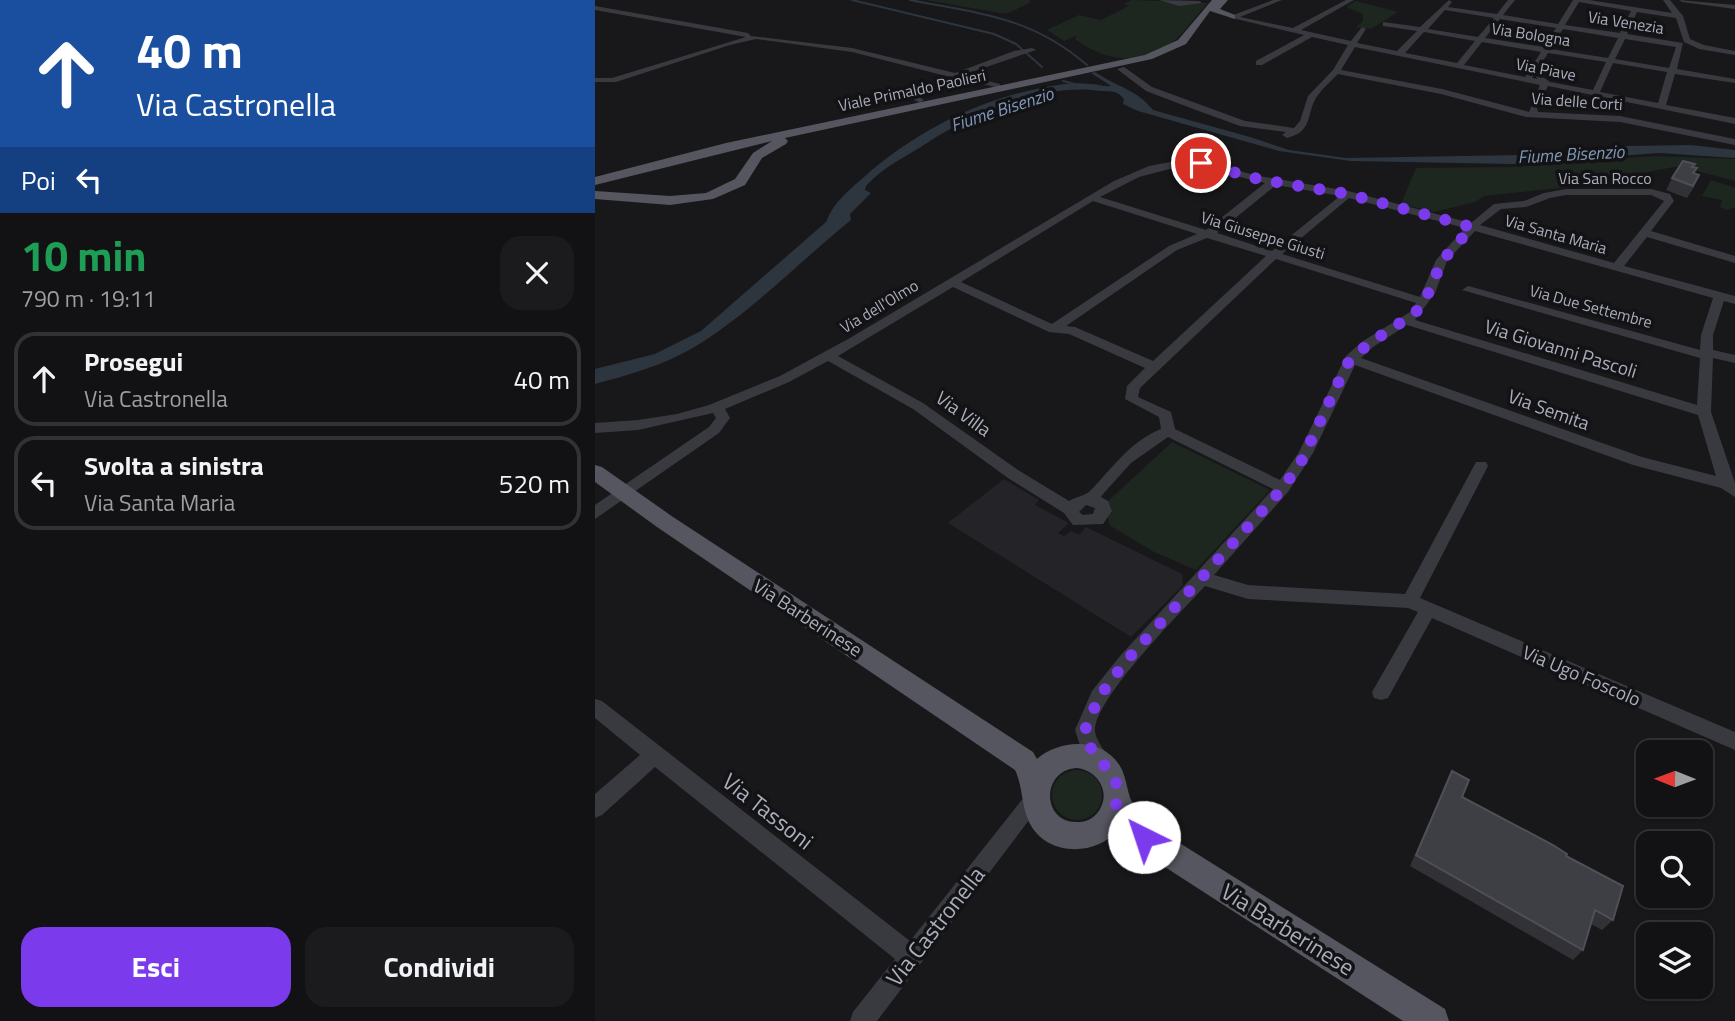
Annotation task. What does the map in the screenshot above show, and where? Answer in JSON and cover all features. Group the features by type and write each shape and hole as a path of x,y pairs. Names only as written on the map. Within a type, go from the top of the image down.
{"main road":[{"path":"1199,3 1210,0"},
{"path":"1221,3 1214,10 1235,15"},
{"name":"Viale Primaldo Paolieri","path":"595,181 716,150 1148,57 1182,42 1206,10 1221,3"},
{"path":"595,195 650,201 693,198 734,186 744,178 758,154 775,144 871,117"},
{"path":"595,168 716,150"},
{"path":"664,162 721,156 738,160 748,170"},
{"name":"Via Barberinese","path":"595,471 624,494 1024,761 1039,803 1054,830 1069,835 1085,834 1108,816 1433,1021"},
{"path":"1039,803 1045,771 1055,763 1076,756 1100,761 1111,771 1117,783 1108,816"},
{"path":"1024,761 1055,763"}],"street":[{"path":"1162,0 1179,4 1199,3"},
{"path":"1235,15 1279,0"},
{"path":"1294,31 1351,0"},
{"path":"1399,54 1450,0"},
{"path":"1459,66 1512,0"},
{"path":"1527,80 1577,0 1679,16"},
{"path":"1666,0 1679,16 1688,41 1735,53"},
{"path":"1682,0 1735,8"},
{"path":"595,8 752,37 852,50 997,86"},
{"name":"Via Venezia","path":"1443,8 1717,50"},
{"path":"1595,93 1635,9"},
{"path":"1235,15 1351,44"},
{"name":"Via Bologna","path":"1386,24 1735,81"},
{"path":"1244,132 1272,137 1297,131 1304,122 1312,96 1336,71 1362,29"},
{"path":"1661,106 1684,30"},
{"path":"1259,63 1310,35"},
{"path":"595,80 613,80 752,37"},
{"name":"Via Piave","path":"1351,44 1735,121"},
{"path":"920,100 906,93 1032,50"},
{"path":"1121,69 1149,89 1199,108 1250,125 1297,131"},
{"name":"Via delle Corti","path":"1336,71 1534,114 1620,119 1735,142"},
{"path":"1532,71 1546,81 1533,108 1534,114"},
{"name":"Via Santa Maria","path":"1163,165 1201,163 1273,181 1348,194 1735,300"},
{"name":"Via dell'Olmo","path":"595,428 652,424 718,409 771,387 829,356 1093,198 1142,172 1163,165"},
{"path":"1053,329 1173,248 1216,230 1273,181"},
{"name":"Via San Rocco","path":"1472,227 1498,206 1526,204 1554,194 1642,192 1665,196 1669,201 1643,232"},
{"path":"1283,488 1174,436 1168,431 1166,415 1130,396 1134,386 1154,367 1274,256 1348,194"},
{"name":"Via Giuseppe Giusti","path":"1093,198 1424,303"},
{"path":"1100,761 1090,747 1085,730 1099,697 1126,661 1283,488 1302,460 1351,359 1368,344 1407,321 1424,303 1440,264 1472,227"},
{"path":"1616,268 1643,232 1735,260"},
{"path":"952,282 1053,329 1071,330 1154,367"},
{"name":"Via Due Settembre","path":"1468,290 1705,354 1735,359"},
{"path":"1720,296 1707,335 1704,412 1730,488"},
{"name":"Via Giovanni Pascoli","path":"1407,321 1704,412"},
{"name":"Via Villa","path":"829,356 918,406 1013,474 1071,510 1079,521 1097,520 1103,515 1103,507 1092,499"},
{"name":"Via Semita","path":"1351,359 1637,461 1730,488"},
{"path":"595,513 719,426 723,418 718,409"},
{"path":"1071,510 1080,501 1092,499 1100,485 1155,437 1168,431"},
{"path":"1410,601 1481,466"},
{"name":"Via Ugo Foscolo","path":"1203,578 1248,592"},
{"name":"Via Ugo Foscolo","path":"1186,596 1248,592 1410,601 1735,741"},
{"path":"1381,692 1428,610"},
{"name":"Via Tassoni","path":"595,707 910,956"},
{"path":"595,808 654,755"},
{"name":"Via Castronella","path":"862,1021 1009,832 1027,824 1039,803"}],"shaded area":[{"path":"926,0 1030,0 1030,3 1006,14"},
{"path":"1132,0 1208,3 1175,40 1163,49 1138,58 1112,57 1099,53 1075,39 1075,36 1064,41 1047,30 1079,15 1101,20 1129,6 1124,4"},
{"path":"1356,1 1398,12 1371,29 1356,27 1363,21 1363,14 1346,7"},
{"path":"1654,156 1735,159 1735,181 1679,166 1570,187 1484,196 1475,202 1434,212 1401,204 1416,168 1512,167"},
{"path":"1711,180 1735,188 1735,207 1728,210 1720,207 1722,200 1702,196"},
{"path":"1172,442 1270,490 1196,570 1154,552 1109,525 1107,502"},
{"path":"1004,479 1039,500 1035,505 1069,523 1058,533 1064,536 1071,531 1079,535 1086,527 1182,574 1183,585 1131,637 948,523"},
{"path":"1077,770 1095,777 1102,795 1095,813 1077,820 1059,813 1052,795 1059,777"}],"water":[{"name":"Fiume Bisenzio","path":"1095,72 1134,93 1153,110 1289,150 1346,158 1522,155 1627,146 1691,145 1735,150 1735,158 1659,153 1512,164 1351,161 1279,151 1138,111 1123,104 1124,99 1114,92 1080,89 1034,95 988,111 945,131 880,173 866,186 865,190 871,193 850,214 851,220 754,304 713,335 668,360 595,384 595,369 655,354 701,331 826,222 837,203 853,187 903,146 969,110 1016,94 1071,84 1111,86 1091,73"}],"building":[{"path":"1683,161 1695,164 1692,167 1697,168 1693,173 1699,175 1693,186 1672,178"},
{"path":"1452,771 1469,780 1462,797 1623,886 1613,920 1595,910 1583,950 1416,855"}],"waterway":[{"path":"852,0 994,34 1016,44 1042,67"},
{"path":"910,0 1003,19 1045,36 1087,65"},
{"path":"1063,81 1078,85"}],"route":[{"path":"1144,837 1116,805 1118,792 1113,774 1090,747 1085,730 1099,697 1126,661 1283,488 1302,460 1347,364 1368,344 1399,327 1414,314 1424,303 1440,264 1472,227 1348,194 1258,179 1201,163"}]}
